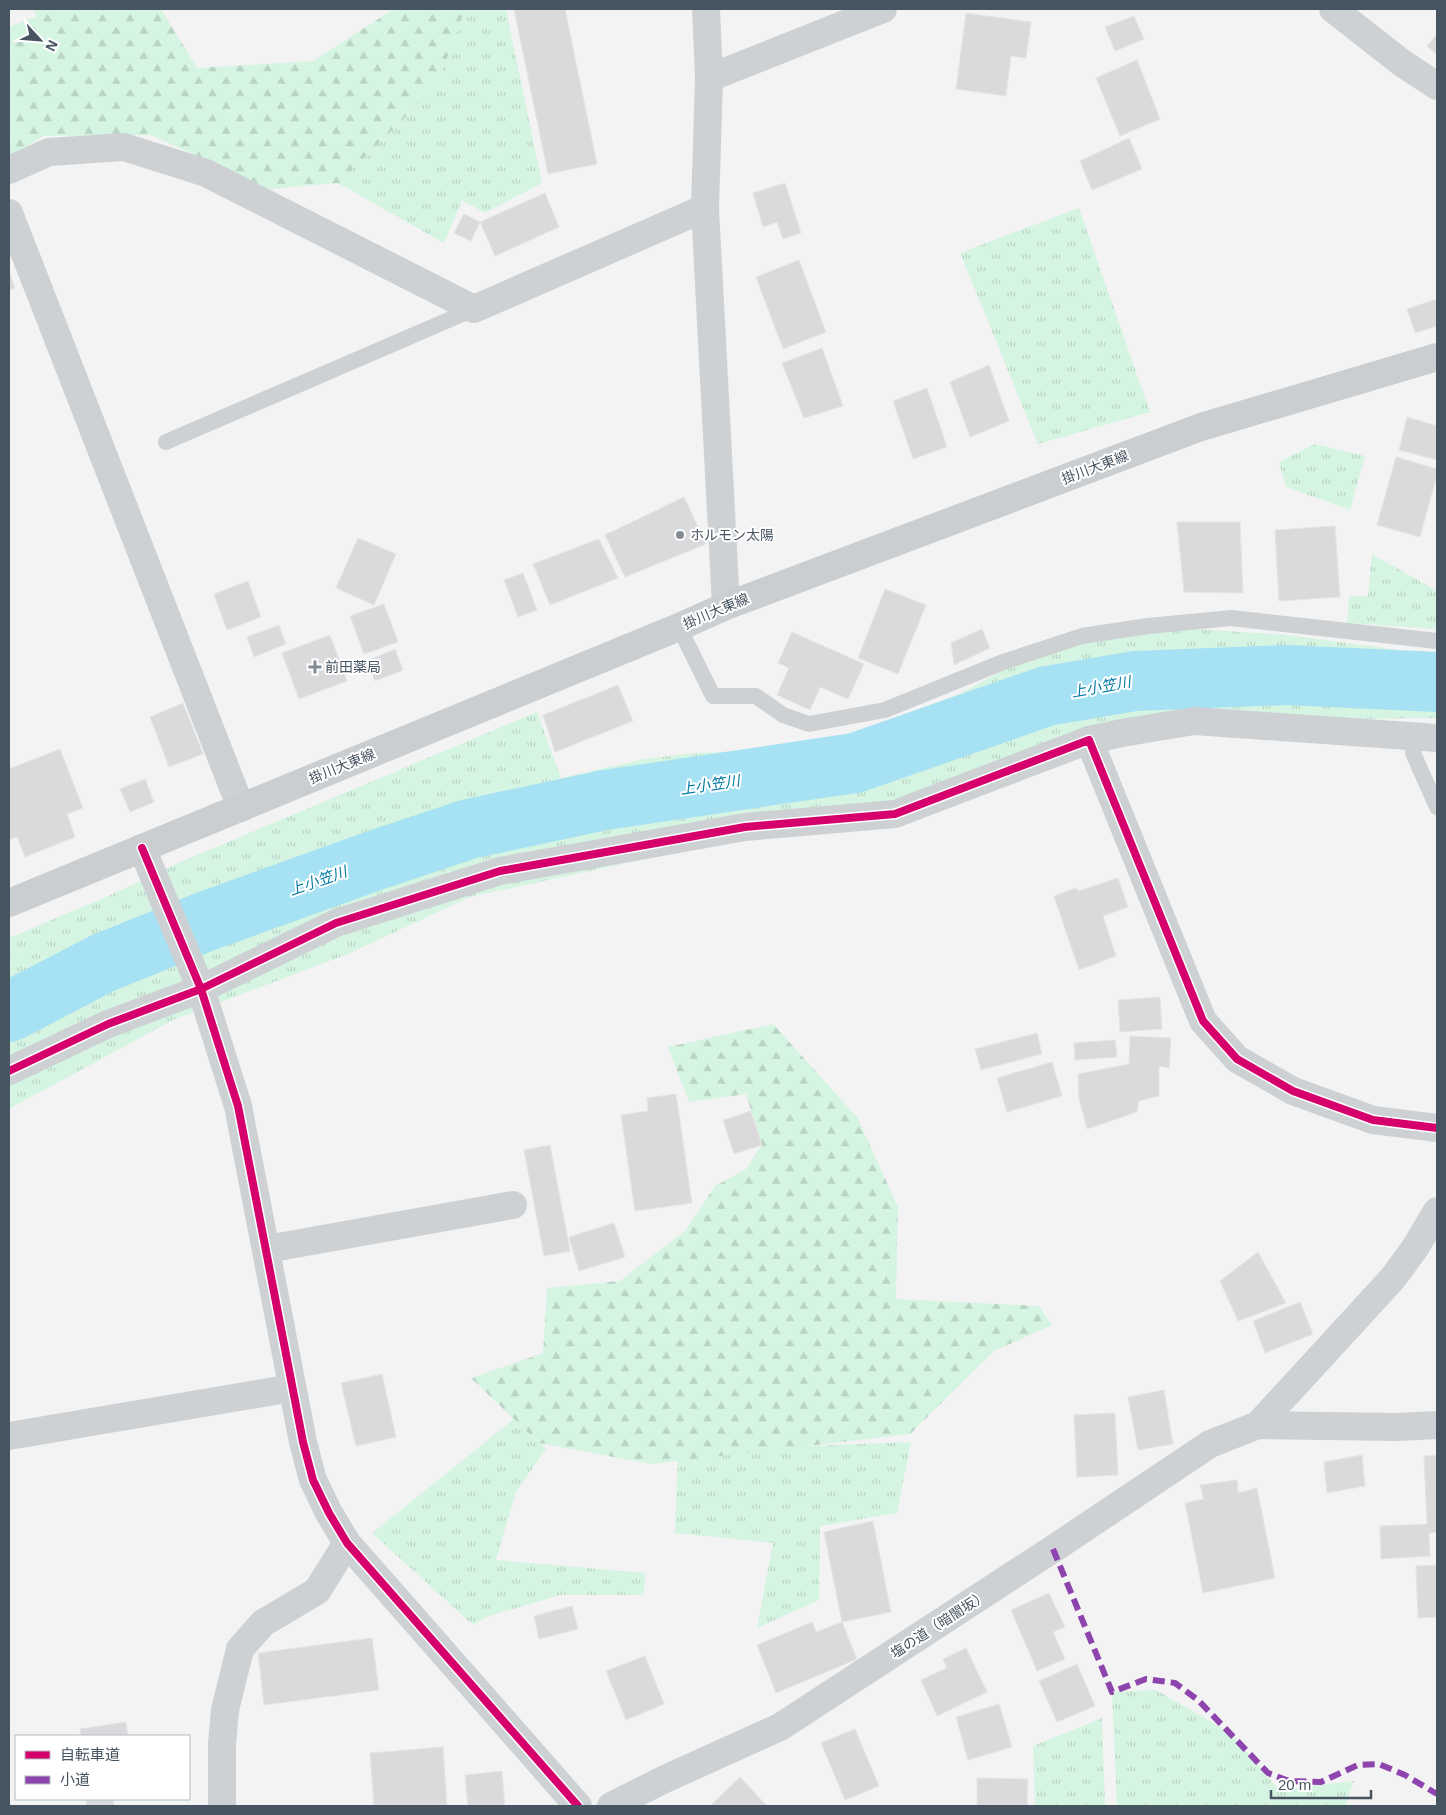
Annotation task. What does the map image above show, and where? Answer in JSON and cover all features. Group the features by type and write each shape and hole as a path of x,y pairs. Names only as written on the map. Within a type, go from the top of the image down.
{"main road":[{"name":"掛川大東線","path":"9,903 726,606 1201,427 1437,357"}],"street":[{"path":"706,9 709,78 704,208 726,606"},
{"path":"709,78 883,9"},
{"path":"1332,9 1402,63 1437,86"},
{"path":"9,170 49,152 124,147 206,173 474,309 704,208"},
{"path":"9,213 240,808"},
{"path":"9,1071 108,1024 336,923 500,871 745,827 895,814 1089,740 1122,732 1194,721 1426,738"},
{"path":"1089,740 1203,1021 1237,1059 1293,1091 1373,1120 1437,1128"},
{"path":"142,848 199,984 238,1106 267,1249 292,1388 313,1480 329,1513 347,1543 578,1806"},
{"path":"267,1249 513,1205"},
{"path":"1258,1425 1392,1278 1415,1248 1437,1211"},
{"path":"9,1436 292,1388"},
{"path":"1258,1425 1437,1426"},
{"name":"塩の道（暗闇坂）","path":"611,1806 665,1779 780,1727 1054,1549 1210,1444 1258,1425"},
{"path":"222,1806 222,1744 225,1710 240,1649 263,1623 317,1591 347,1543"}],"lane":[{"path":"166,442 474,309"},
{"path":"679,627 714,696 756,696 783,715 809,724 885,710 1003,662 1082,636 1148,626 1231,618 1437,641"},
{"path":"1426,738 1413,753 1437,807"}],"green space":[{"path":"33,9 161,9 197,68 313,61 394,9 465,9 443,69 413,110 338,183 269,189 151,135 43,136 9,158 9,27 37,16"},
{"path":"465,9 506,9 542,183 485,213 462,200 444,243 338,183 413,110"},
{"path":"1079,208 1150,412 1038,444 960,253"},
{"path":"1315,444 1365,456 1350,510 1286,487 1279,462"},
{"path":"1372,554 1437,591 1437,629 1347,623 1349,596 1368,596"},
{"path":"1148,626 1288,635 1437,655 1437,718 1194,721 909,795 826,820 470,897 348,954 173,1020 9,1109 9,938 115,893 185,860 537,712 561,778 644,759 696,753 744,751 833,741 959,694 1047,647"},
{"path":"773,1024 857,1117 898,1207 896,1299 1039,1306 1052,1325 994,1351 910,1434 651,1464 539,1443 471,1378 543,1353 547,1288 620,1281 685,1231 715,1186 745,1170 762,1145 746,1094 689,1102 668,1047"},
{"path":"514,1419 546,1449 516,1492 496,1560 645,1573 644,1595 560,1595 489,1616 473,1625 372,1533"},
{"path":"911,1442 897,1513 820,1526 819,1600 757,1628 773,1543 675,1533 678,1451"},
{"path":"1156,1690 1232,1734 1279,1790 1354,1781 1345,1806 1117,1806 1112,1692"},
{"path":"1102,1718 1105,1806 1035,1806 1033,1746"}],"building":[{"path":"514,9 565,9 597,164 548,174"},
{"path":"966,13 1031,22 1026,58 1011,56 1006,96 956,89"},
{"path":"1134,16 1144,39 1115,51 1105,27"},
{"path":"1437,34 1437,55 1427,46"},
{"path":"1137,60 1160,119 1120,136 1096,78"},
{"path":"1129,138 1142,169 1092,190 1080,161"},
{"path":"785,183 801,233 783,239 777,222 763,227 753,193"},
{"path":"545,193 559,227 495,256 480,222"},
{"path":"464,214 480,222 471,241 454,233"},
{"path":"799,260 826,332 783,349 756,277"},
{"path":"9,271 15,288 9,290"},
{"path":"1437,299 1437,326 1415,333 1407,309"},
{"path":"822,348 843,406 804,418 782,363"},
{"path":"989,365 1009,421 970,437 950,382"},
{"path":"927,388 947,447 913,459 893,401"},
{"path":"1407,417 1437,426 1437,460 1399,450"},
{"path":"1396,457 1437,469 1420,537 1377,525"},
{"path":"684,497 706,544 625,577 605,535"},
{"path":"1177,522 1240,522 1243,593 1184,592"},
{"path":"1335,526 1340,597 1279,601 1275,530"},
{"path":"358,538 396,554 374,605 336,588"},
{"path":"599,539 618,578 550,605 533,564"},
{"path":"523,573 537,610 518,617 504,580"},
{"path":"248,581 261,617 227,630 214,594"},
{"path":"885,589 926,605 898,674 858,658"},
{"path":"384,604 398,642 364,654 350,616"},
{"path":"279,625 286,644 254,657 247,637"},
{"path":"982,629 990,648 954,665 951,643"},
{"path":"792,632 864,664 848,699 820,687 810,710 777,695 789,668 778,663"},
{"name":"前田薬局","path":"330,635 347,681 299,699 282,653"},
{"path":"395,649 403,670 375,681 367,661"},
{"path":"618,685 633,721 555,752 543,715"},
{"path":"183,703 203,754 169,767 150,717"},
{"path":"60,749 83,808 67,814 75,837 25,857 17,837 9,840 9,769"},
{"path":"145,779 154,802 130,812 120,789"},
{"path":"1118,878 1128,907 1103,916 1116,956 1079,970 1054,896 1076,888 1078,891"},
{"path":"1160,997 1162,1029 1120,1032 1118,1000"},
{"path":"1037,1033 1042,1054 981,1070 975,1049"},
{"path":"1130,1036 1171,1038 1169,1068 1159,1066 1159,1096 1139,1101 1137,1112 1087,1129 1079,1098 1078,1074 1129,1064"},
{"path":"1115,1040 1117,1057 1075,1060 1074,1043"},
{"path":"1052,1062 1062,1096 1007,1112 997,1078"},
{"path":"676,1094 692,1203 635,1211 621,1115 648,1111 647,1098"},
{"path":"751,1111 762,1145 734,1154 723,1120"},
{"path":"550,1145 570,1251 544,1256 524,1150"},
{"path":"614,1223 625,1257 579,1271 569,1237"},
{"path":"1258,1252 1286,1303 1238,1321 1220,1281"},
{"path":"1300,1302 1313,1334 1265,1353 1253,1321"},
{"path":"382,1374 396,1437 356,1446 341,1383"},
{"path":"1164,1390 1173,1444 1138,1450 1128,1397"},
{"path":"1115,1413 1118,1475 1077,1477 1074,1415"},
{"path":"1362,1455 1365,1486 1327,1493 1324,1462"},
{"path":"1437,1455 1437,1532 1429,1533 1430,1556 1381,1559 1380,1526 1427,1524 1424,1456"},
{"path":"1237,1480 1238,1493 1257,1488 1275,1578 1203,1593 1185,1503 1204,1499 1200,1485"},
{"path":"873,1521 891,1612 842,1622 824,1532"},
{"path":"1437,1565 1437,1617 1418,1618 1416,1566"},
{"path":"1049,1593 1065,1627 1053,1632 1065,1659 1037,1671 1011,1610"},
{"path":"572,1606 578,1629 539,1639 534,1616"},
{"path":"812,1622 816,1632 842,1622 857,1659 776,1693 757,1645"},
{"path":"372,1638 379,1690 264,1705 258,1653"},
{"path":"966,1648 987,1692 937,1716 921,1680 947,1668 943,1659"},
{"path":"645,1656 664,1704 626,1720 606,1671"},
{"path":"1077,1664 1095,1706 1057,1722 1039,1681"},
{"path":"999,1704 1012,1747 968,1760 956,1717"},
{"path":"126,1722 128,1735 81,1735 80,1729"},
{"path":"855,1729 879,1786 845,1800 821,1743"},
{"path":"443,1747 447,1806 374,1806 370,1753"},
{"path":"502,1771 505,1806 468,1806 465,1775"},
{"path":"740,1777 767,1806 710,1806"},
{"path":"977,1778 1028,1779 1027,1806 977,1806"},
{"path":"86,1800 113,1800 114,1806 87,1806"}],"waterway":[{"name":"上小笠川","path":"9,1012 103,963 204,922 376,860 469,829 605,800 855,763 1047,696 1135,681 1287,675 1437,682"}],"marked path":[{"path":"1053,1549 1112,1692 1146,1679 1175,1683 1198,1700 1268,1773 1289,1781 1321,1782 1358,1765 1379,1764 1405,1775 1437,1794"}],"cycle path":[{"path":"9,1071 108,1024 201,989 336,923 500,871 745,827 895,814 1089,740 1203,1021 1237,1059 1293,1091 1373,1120 1437,1128"},
{"path":"142,848 201,989 238,1106 303,1442 313,1480 329,1513 347,1543 578,1806"}],"place":[{"name":"ホルモン太陽","path":"680,535"},
{"name":"前田薬局","path":"315,667"}]}
